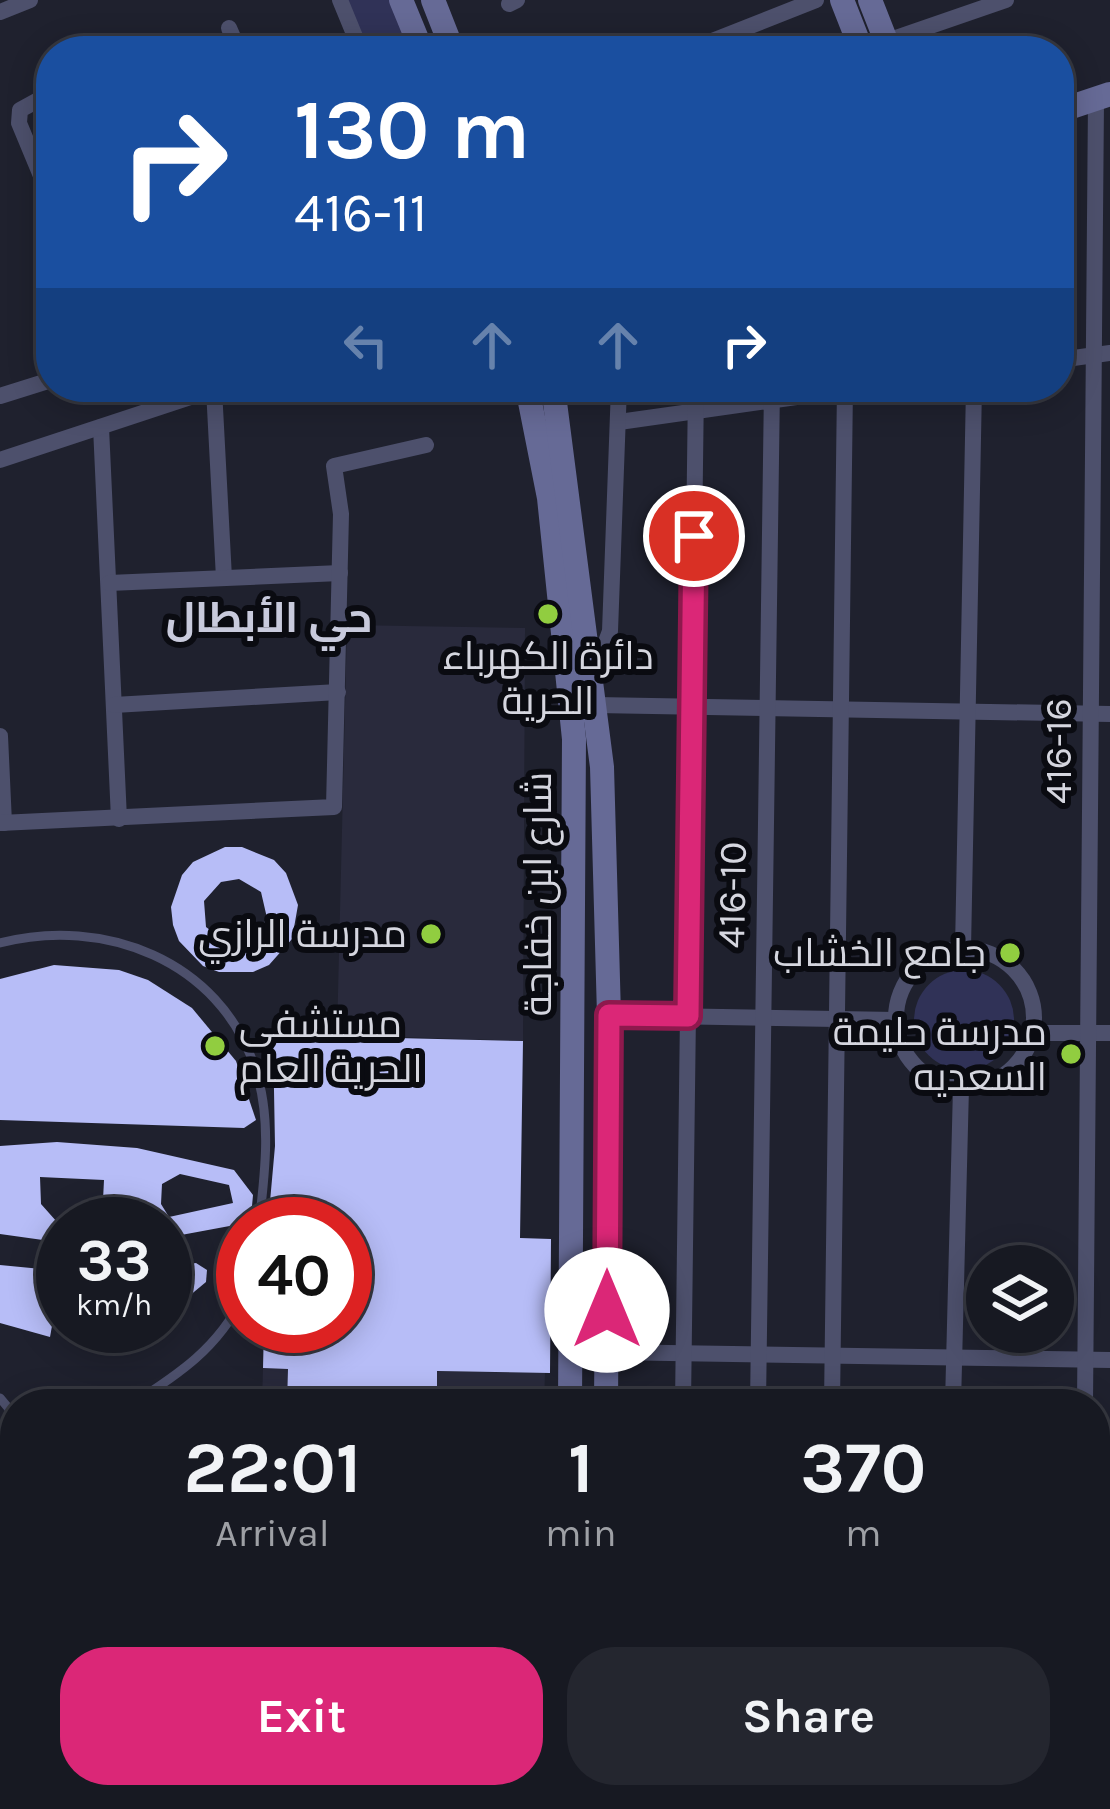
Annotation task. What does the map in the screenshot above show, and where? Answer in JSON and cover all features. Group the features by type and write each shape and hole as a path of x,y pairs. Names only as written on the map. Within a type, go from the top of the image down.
{"street":[{"path":"0,12 30,0"},
{"path":"340,0 355,36"},
{"path":"400,0 416,36"},
{"path":"434,0 447,36"},
{"path":"725,36 816,0"},
{"path":"842,0 856,36"},
{"path":"870,0 884,36"},
{"path":"914,36 1006,0"},
{"path":"229,28 232,36"},
{"path":"1074,106 1103,96"},
{"name":"416-16","path":"1085,1389 1088,1033 1100,714 1103,96"},
{"path":"36,102 20,110 19,124 36,164"},
{"path":"1,393 36,384"},
{"path":"0,460 176,402"},
{"path":"218,402 224,578"},
{"name":"شارع ابن خفاجة","path":"530,402 581,679 596,705 609,1015 606,1389"},
{"name":"شارع ابن خفاجة","path":"554,402 581,679 570,1389"},
{"path":"581,679 610,631 619,402"},
{"path":"683,1389 695,402"},
{"path":"619,422 736,402"},
{"name":"416-10","path":"758,1389 772,402"},
{"path":"832,1389 845,402"},
{"path":"963,949 974,402"},
{"path":"100,427 119,819"},
{"path":"0,736 2,823 334,807 340,573 334,466 426,445"},
{"path":"109,583 340,573"},
{"path":"114,705 338,692"},
{"path":"596,705 692,703 1100,714"},
{"path":"963,949 1002,960 1018,974 1028,992 1032,1033 1025,1051 999,1079 961,1088 941,1083 909,1059 896,1020 908,979 942,952 963,949"},
{"path":"609,1015 896,1020"},
{"path":"1032,1033 1110,1034"},
{"path":"953,1389 961,1088"},
{"path":"606,1352 1110,1360"}],"lane":[{"path":"0,944 52,934 129,942 201,986 223,1008 256,1068 264,1107 260,1197"},
{"path":"154,1389 216,1341"}],"shaded area":[{"path":"343,0 390,0 407,36 358,36"},
{"path":"347,625 525,628 523,1041 337,1035"},
{"path":"964,970 983,974 999,985 1010,1001 1014,1020 1010,1039 999,1055 983,1066 964,1070 945,1066 929,1055 918,1039 914,1020 918,1001 929,985 945,974"},
{"path":"263,1368 545,1373 544,1389 262,1389"}],"building":[{"path":"225,847 242,847 274,860 286,873 298,905 292,939 269,965 253,972 219,972 203,966 179,941 171,907 182,875 193,862","holes":["239,879 261,892 267,918 252,939 227,943 206,927 204,901 221,882"]},
{"name":"مستشفى الحرية العام","path":"54,965 119,970 148,980 192,1008 236,1061 256,1120 244,1128 0,1120 0,979"},
{"path":"273,1035 523,1041 520,1238 551,1239 550,1373 437,1371 437,1389 287,1389 288,1369 263,1368 263,1353 372,1353 372,1197 270,1197 275,1146"},
{"name":"مستشفى الحرية العام","path":"57,1142 137,1148 234,1170 253,1195 232,1197 229,1185 180,1174 162,1184 161,1197 103,1197 104,1180 40,1177 36,1239 0,1234 0,1146"},
{"name":"مستشفى الحرية العام","path":"216,1207 216,1229 192,1233 192,1212"},
{"path":"192,1264 207,1270 206,1282 192,1294"},
{"path":"0,1265 36,1268 36,1333 0,1323"}],"place":[{"name":"دائرة الكهرباء الحرية","path":"548,614"},
{"name":"مدرسة الرازي","path":"431,934"},
{"name":"جامع الخشاب","path":"1010,953"},
{"name":"مستشفى الحرية العام","path":"215,1046"},
{"name":"مدرسة حليمة السعديه","path":"1071,1054"}],"district":[{"name":"حي الأبطال","path":"269,618"}],"route":[{"path":"607,1310 609,1015 688,1016 694,536"}]}
